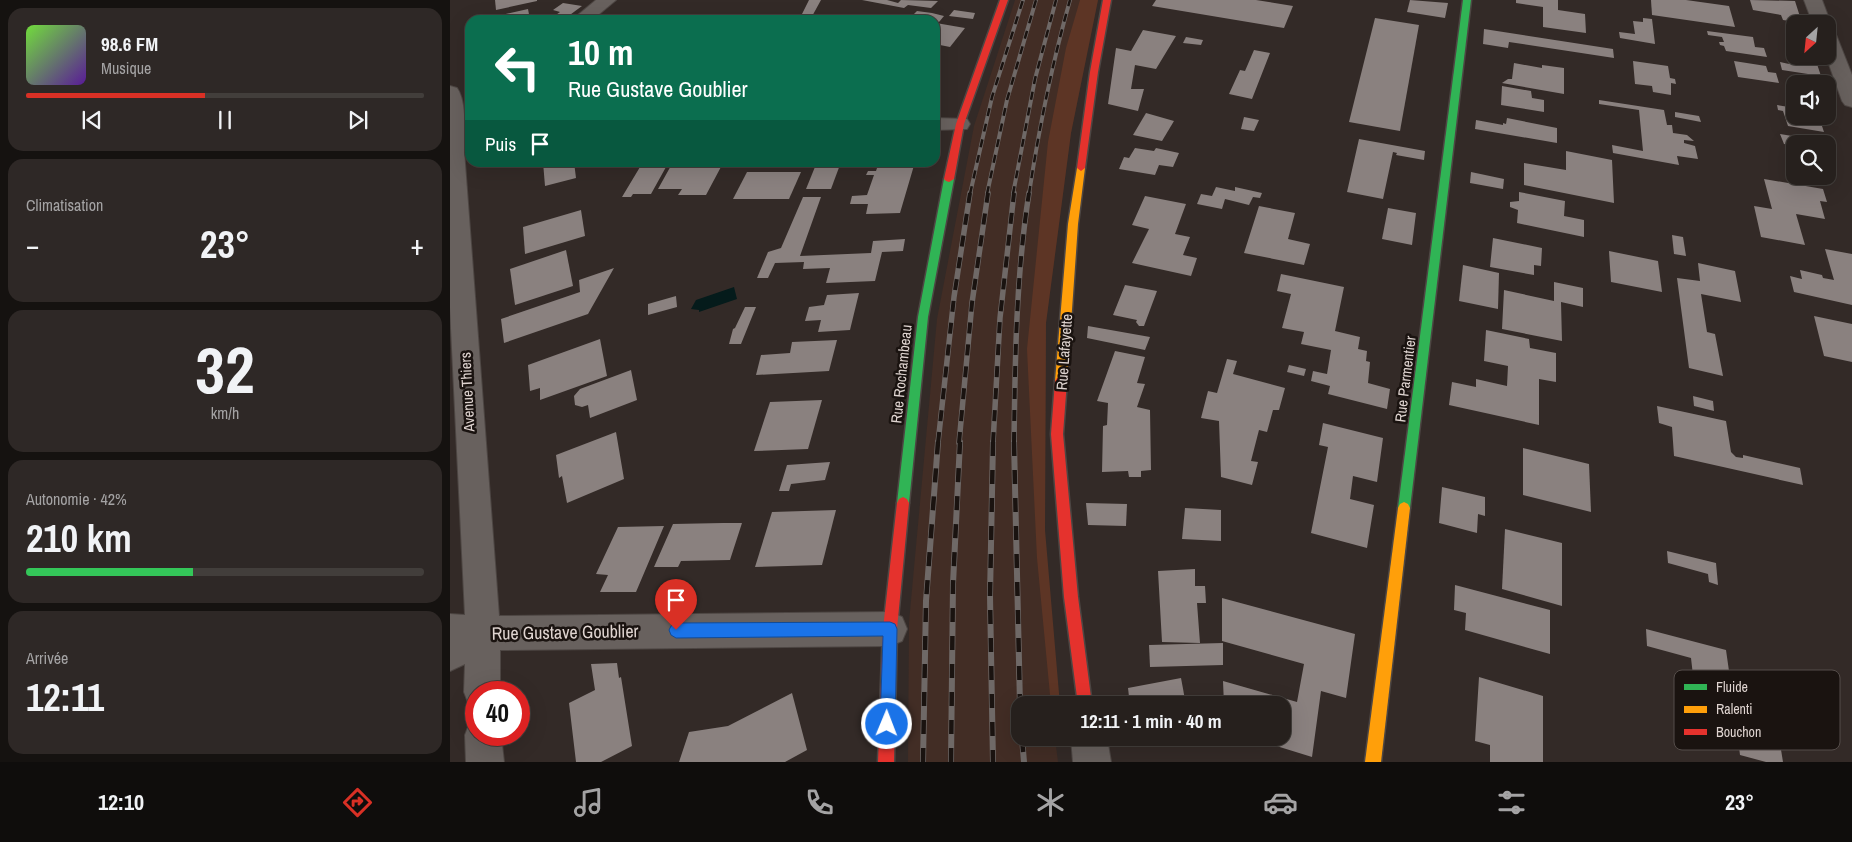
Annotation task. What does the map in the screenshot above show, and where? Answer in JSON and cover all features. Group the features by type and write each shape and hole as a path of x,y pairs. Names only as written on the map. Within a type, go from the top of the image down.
{"street":[{"path":"588,15 607,0"},
{"name":"Rue Rochambeau","path":"886,762 890,629 922,317 960,124 1004,0"},
{"name":"Rue Lafayette","path":"1083,696 1071,597 1057,434 1073,224 1094,72 1107,0"},
{"name":"Rue Parmentier","path":"1373,762 1467,0"},
{"path":"1813,0 1819,15"},
{"path":"1836,58 1852,101"},
{"name":"Avenue Thiers","path":"450,92 461,116 453,150 466,632 479,681"},
{"path":"940,124 960,124"},
{"name":"Rue Gustave Goublier","path":"466,632 890,629"},
{"path":"450,654 466,632"},
{"path":"484,746 485,762"},
{"path":"1090,746 1092,762"}],"shaded area":[{"path":"1015,0 1098,0 1071,133 1046,323 1044,610 1052,696 1011,696 1011,746 1056,746 1058,762 908,762 909,622 937,319 974,126"},
{"path":"1080,0 1098,0 1071,133 1046,323 1045,530 1059,696 1050,696 1037,558 1027,349 1048,142 1066,48"}],"water":[{"path":"734,287 737,299 699,312 699,310 691,309 696,300"}],"building":[{"path":"495,0 537,0 537,1 496,10"},
{"path":"809,0 821,0 813,15 792,15 802,14"},
{"path":"862,0 887,0 898,3 901,0 938,1 931,8 908,5 904,8"},
{"path":"1156,0 1256,0 1293,6 1284,28 1152,6"},
{"path":"1410,0 1448,3 1445,18 1407,12"},
{"path":"1516,0 1558,0 1558,10 1585,14 1586,33 1543,27 1543,7 1516,3"},
{"path":"1651,0 1686,0 1729,6 1735,27 1652,15"},
{"path":"1750,0 1795,1 1799,15 1786,15 1786,20 1783,20 1781,15 1753,10"},
{"path":"563,3 582,6 570,15 556,15 560,12 553,10"},
{"path":"528,9 529,15 501,15"},
{"path":"954,10 975,13 973,19 949,16"},
{"path":"917,11 940,15 913,15"},
{"path":"1375,18 1419,25 1400,131 1349,122"},
{"path":"1643,18 1652,19 1655,44 1620,38 1619,32 1635,34 1633,21 1643,22"},
{"path":"940,24 965,28 950,47 940,45"},
{"path":"1484,29 1613,49 1614,58 1509,42 1508,48 1483,44"},
{"path":"1143,30 1176,36 1156,69 1135,65 1131,89 1144,89 1138,111 1108,104 1116,48 1131,51"},
{"path":"1707,31 1753,37 1755,47 1764,48 1767,57 1726,51 1719,42 1724,42 1722,37 1708,35"},
{"path":"1186,37 1203,40 1201,45 1183,43"},
{"path":"1254,50 1270,53 1252,99 1229,94 1240,70 1245,71"},
{"path":"1633,61 1668,66 1670,78 1675,79 1676,84 1671,83 1671,95 1653,92 1652,86 1635,84"},
{"path":"1734,61 1766,66 1768,72 1776,73 1779,83 1738,77"},
{"path":"1780,62 1786,65 1817,65 1821,75 1782,70"},
{"path":"1514,63 1542,68 1542,65 1564,68 1564,94 1502,83 1512,79"},
{"path":"1502,86 1531,91 1532,98 1544,100 1544,112 1501,105"},
{"path":"1599,100 1664,110 1667,125 1672,125 1673,133 1687,135 1694,141 1684,140 1684,143 1695,146 1698,159 1677,156 1679,165 1613,153 1612,145 1643,151 1639,110 1599,104"},
{"path":"1777,105 1786,106 1786,120 1783,111 1778,110"},
{"path":"1675,112 1699,116 1701,122 1675,117"},
{"path":"1146,113 1174,121 1162,141 1133,135"},
{"path":"1244,117 1259,120 1254,131 1241,129"},
{"path":"1507,118 1557,128 1557,143 1475,129 1476,120 1503,125 1503,123 1506,124"},
{"path":"1822,125 1824,132 1788,126"},
{"path":"1780,134 1786,135 1786,144 1784,144"},
{"path":"1359,139 1425,151 1424,160 1396,155 1397,153 1393,152 1383,199 1347,192"},
{"path":"1135,148 1154,151 1156,148 1179,153 1173,167 1159,165 1155,175 1119,169 1124,157 1129,158"},
{"path":"1566,151 1612,160 1614,203 1524,185 1524,163 1566,170"},
{"path":"543,167 575,167 576,178 545,186"},
{"path":"640,167 666,167 651,194 633,194 631,197 622,197"},
{"path":"670,167 721,167 706,195 678,195 682,189 658,189"},
{"path":"815,167 839,167 831,189 806,189"},
{"path":"877,167 914,167 900,213 866,214 868,204 850,204 852,196 867,195 874,175 866,175 868,171 876,171"},
{"path":"747,172 801,172 789,199 733,199"},
{"path":"1471,172 1504,179 1503,189 1470,183"},
{"path":"1764,179 1786,183 1786,185 1823,189 1827,202 1820,201 1825,219 1796,214 1805,245 1761,237 1754,206 1772,209"},
{"path":"1216,187 1235,191 1235,187 1262,193 1260,198 1253,197 1249,205 1225,199 1222,209 1197,204 1201,194 1212,196"},
{"path":"1519,192 1565,201 1564,216 1584,220 1584,237 1517,223 1518,210 1510,207 1510,202 1519,201"},
{"path":"1145,196 1186,204 1175,234 1190,237 1183,255 1197,258 1191,276 1132,263 1149,229 1132,225"},
{"path":"803,197 821,197 800,256 871,253 873,241 905,239 903,251 882,252 875,281 826,283 830,268 803,269 804,262 775,263 768,278 757,278 768,252 781,248"},
{"path":"1259,206 1295,213 1288,239 1310,244 1304,265 1244,253"},
{"path":"1388,208 1416,213 1412,245 1382,239"},
{"path":"581,210 585,236 525,254 523,227"},
{"path":"1672,235 1683,237 1686,256 1674,254"},
{"path":"1493,238 1542,248 1541,266 1534,265 1534,275 1490,267"},
{"path":"1825,249 1852,254 1852,305 1794,292 1790,276 1802,279 1800,270 1834,280"},
{"path":"566,250 573,286 515,305 510,269"},
{"path":"1609,251 1658,261 1662,292 1611,282"},
{"path":"1698,263 1735,271 1741,302 1701,294 1707,332 1715,334 1723,376 1689,368 1677,278 1700,281"},
{"path":"1463,265 1499,273 1498,309 1459,301"},
{"path":"614,268 588,314 504,343 501,319 580,292 579,280"},
{"path":"1281,274 1344,287 1335,331 1360,337 1358,349 1367,351 1366,361 1370,362 1368,383 1390,389 1387,409 1328,394 1330,386 1311,381 1313,371 1327,374 1331,350 1301,344 1304,332 1282,328 1291,294 1277,291"},
{"path":"1554,282 1583,288 1583,307 1561,302 1562,341 1502,329 1504,290 1554,301"},
{"path":"1125,285 1157,291 1144,326 1139,326 1136,322 1137,320 1113,315"},
{"path":"859,293 850,330 818,332 821,320 805,321 809,307 824,305 827,295"},
{"path":"676,296 677,307 648,315 648,304"},
{"path":"745,307 756,307 741,344 729,344 733,329"},
{"path":"1814,316 1852,324 1852,362 1824,356"},
{"path":"1088,326 1150,337 1145,350 1087,338"},
{"path":"1486,330 1529,339 1530,348 1556,353 1556,382 1539,379 1539,425 1449,405 1452,382 1476,387 1476,379 1507,386 1508,366 1484,361"},
{"path":"600,339 607,376 540,400 540,388 530,391 528,365"},
{"path":"837,340 829,371 756,375 761,355 790,353 792,342"},
{"path":"1115,351 1145,357 1137,383 1145,384 1137,407 1150,410 1151,470 1141,471 1141,477 1129,477 1128,471 1102,472 1103,426 1107,425 1108,403 1097,401"},
{"path":"1227,359 1237,361 1233,374 1285,388 1279,410 1273,410 1267,432 1259,430 1251,461 1258,462 1252,485 1221,477 1219,421 1201,418 1208,391 1217,393"},
{"path":"1289,365 1306,369 1304,376 1287,372"},
{"path":"631,370 637,400 590,418 588,405 582,407 575,405 574,396 580,389"},
{"path":"1693,396 1713,401 1714,411 1694,406"},
{"path":"822,400 808,449 754,451 770,402"},
{"path":"1657,406 1726,421 1731,452 1736,457 1743,458 1743,455 1800,468 1803,485 1674,456 1672,427 1659,423"},
{"path":"1323,423 1383,438 1377,482 1353,476 1350,499 1374,505 1367,548 1311,533 1328,447 1319,445"},
{"path":"616,432 624,479 567,503 562,476 559,478 556,455"},
{"path":"1523,448 1589,464 1591,512 1523,495"},
{"path":"830,462 825,480 791,484 789,491 779,491 787,465"},
{"path":"1442,487 1485,497 1485,516 1478,514 1477,533 1439,523"},
{"path":"1086,503 1127,504 1126,526 1088,525"},
{"path":"1185,508 1221,510 1221,541 1182,539"},
{"path":"836,510 822,565 755,567 772,512"},
{"path":"742,523 730,560 681,561 678,567 654,567 673,524"},
{"path":"664,526 636,592 600,592 608,575 596,574 618,527"},
{"path":"1505,529 1562,543 1562,606 1502,589"},
{"path":"1667,551 1716,563 1718,585 1709,582 1708,574 1668,563"},
{"path":"1195,569 1195,586 1205,586 1206,603 1197,603 1200,643 1162,642 1158,571"},
{"path":"1455,585 1550,610 1550,654 1465,630 1466,613 1454,610"},
{"path":"1222,598 1355,634 1346,698 1321,691 1312,757 1277,746 1291,746 1291,700 1297,702 1304,664 1222,641"},
{"path":"1646,629 1726,650 1729,670 1692,670 1691,658 1647,646"},
{"path":"1223,643 1223,665 1150,667 1149,645"},
{"path":"617,663 632,746 601,762 576,762 569,703 595,690 591,664"},
{"path":"1479,677 1543,696 1543,762 1490,762 1490,745 1475,741"},
{"path":"1181,678 1184,696 1129,696 1128,688"},
{"path":"1223,681 1276,696 1224,696"},
{"path":"792,693 807,750 785,762 679,762 689,732 728,726"},
{"path":"1739,750 1781,750 1783,762 1766,762 1740,755"}],"railway":[{"path":"970,194 992,97 1023,0"},
{"path":"987,194 1007,100 1036,0"},
{"path":"1013,194 1035,79 1056,0"},
{"path":"1029,194 1046,96 1070,0"},
{"path":"938,443 954,297 970,193"},
{"path":"959,443 972,303 988,193"},
{"path":"993,443 1000,318 1014,193"},
{"path":"1014,442 1019,286 1029,193"},
{"path":"923,762 926,601 938,442"},
{"path":"951,762 953,584 960,442"},
{"path":"993,442 990,596 993,762"},
{"path":"1014,442 1020,696"},
{"path":"1023,746 1024,762"}],"traffic: fast":[{"path":"1404,508 1467,0"},
{"path":"903,503 923,317 949,179"}],"traffic: slow":[{"path":"1061,381 1073,224 1081,168"},
{"path":"1373,762 1404,508"}],"traffic: jam":[{"path":"949,179 960,124 1004,0"},
{"path":"1081,168 1094,72 1107,0"},
{"path":"1061,381 1057,434 1071,597 1084,696"},
{"path":"886,762 890,629 903,503"}],"route":[{"path":"676,630 890,629 887,724"}]}
